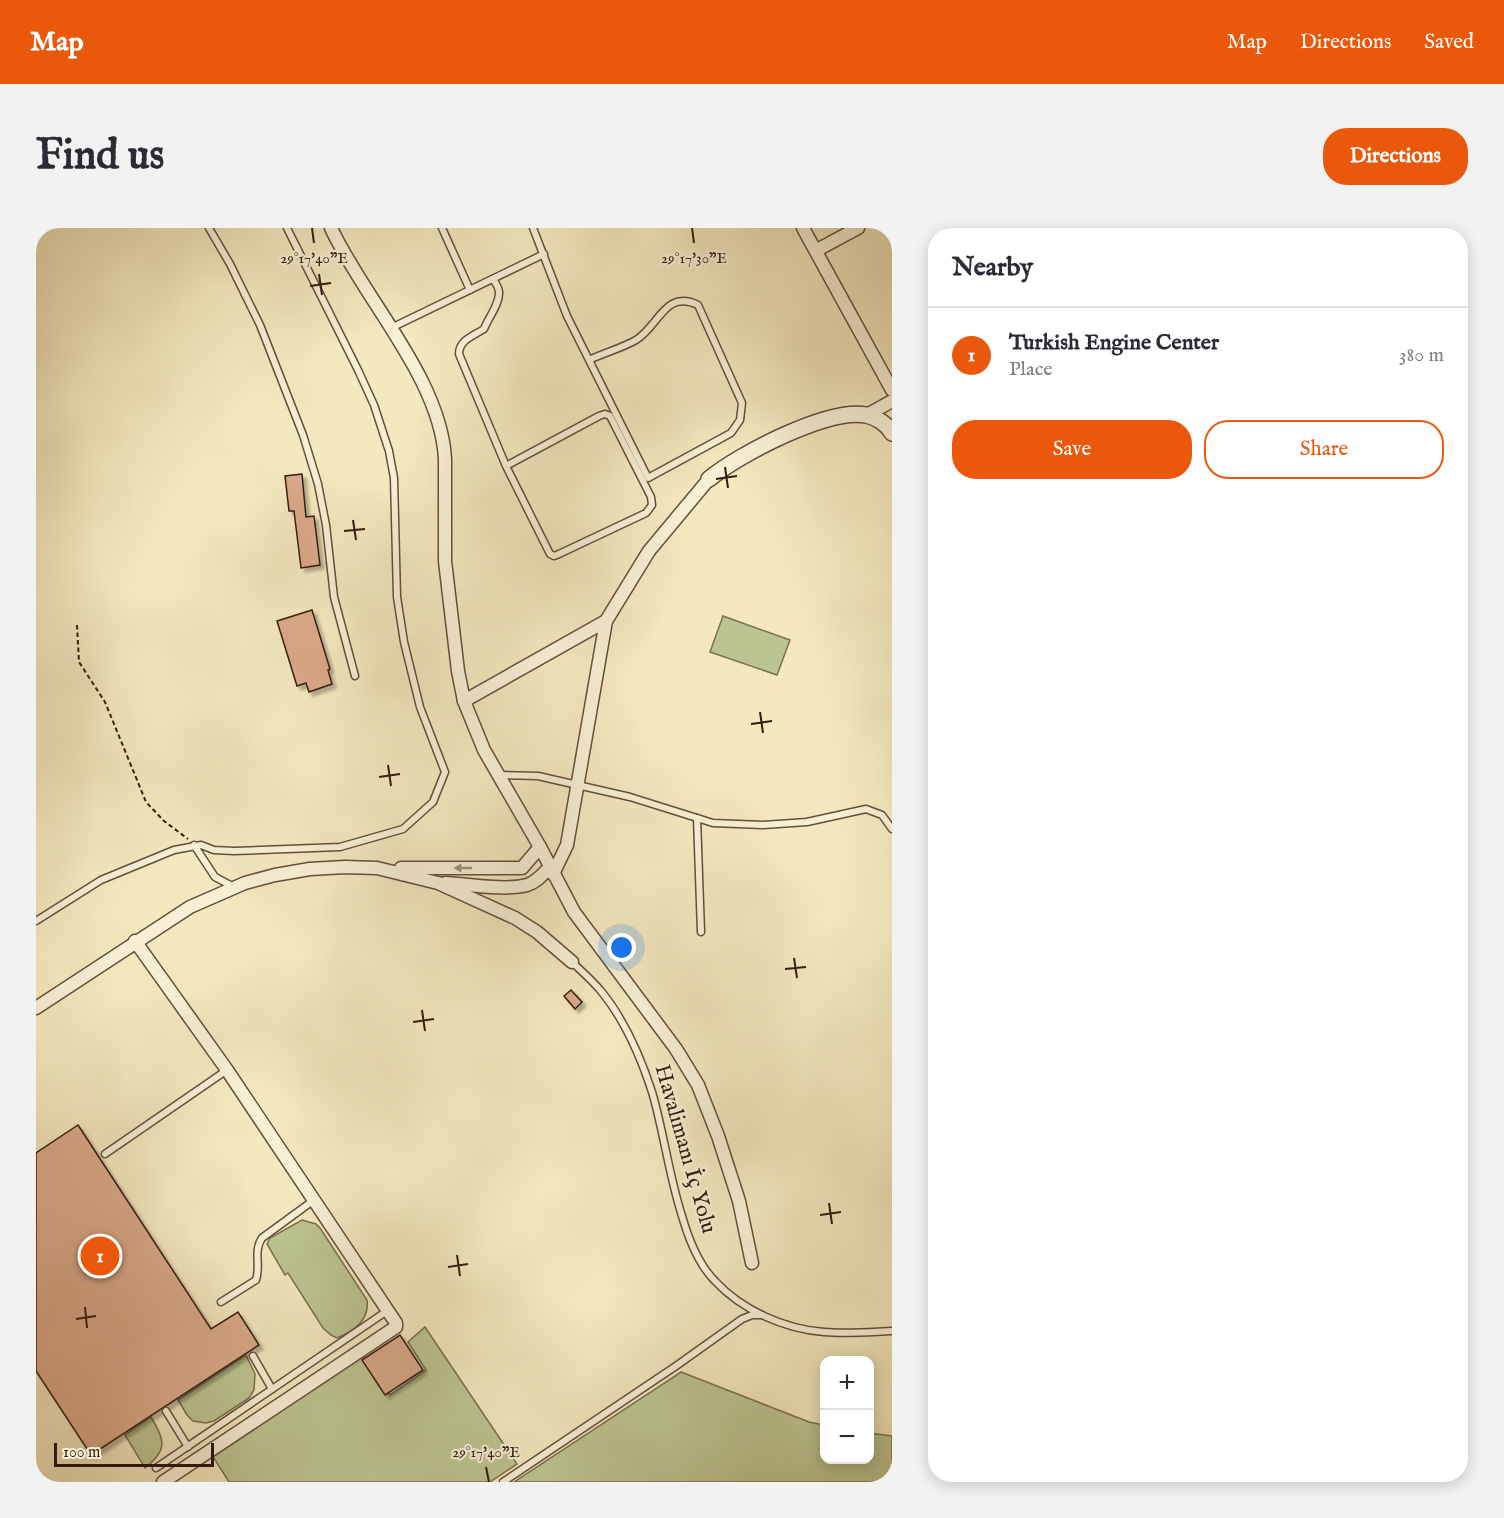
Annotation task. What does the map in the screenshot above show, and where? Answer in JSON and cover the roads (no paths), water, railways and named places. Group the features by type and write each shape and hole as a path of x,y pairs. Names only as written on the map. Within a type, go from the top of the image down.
{"street":[{"path":"331,228 342,250 416,370 438,421 444,446 445,561 458,671 464,701 484,750 540,847 574,912 676,1048 698,1084 739,1201 752,1263"},
{"path":"803,228 892,390"},
{"path":"816,250 858,228"},
{"path":"867,415 892,401"},
{"path":"438,883 528,885 551,870 567,845 606,621 649,551 709,479 745,454 814,424 840,416 867,415 889,427 892,433"},
{"path":"464,701 606,621"},
{"path":"36,1008 190,907 235,887 276,875 310,869 345,867 522,868 540,847"},
{"path":"377,868 438,883 515,918 537,932 572,962"},
{"path":"135,941 227,1070 396,1323 396,1327 163,1482"}],"lane":[{"path":"209,228 230,264 260,325 303,435 318,484 326,525 334,597 355,676"},
{"path":"36,921 101,880 162,854 194,845 201,844 214,850 234,851 340,847 403,829 433,802 445,772 420,707 397,597 394,478 389,451 374,405 287,228"},
{"path":"442,228 470,290"},
{"path":"533,228 567,316 589,360 648,478 731,433 740,420 742,403 698,305 687,300 670,304 637,339 589,360"},
{"path":"390,328 544,254"},
{"path":"493,279 499,292 496,305 484,329 463,341 459,354 506,466 550,554 554,556 646,513 652,505 651,497 610,416 605,414 506,466"},
{"path":"498,775 538,776 630,797 712,823 763,825 807,822 866,809 882,815 892,829"},
{"path":"697,818 702,933"},
{"path":"194,845 215,877 235,887"},
{"name":"Havalimanı İç Yolu","path":"572,962 602,992 637,1054 657,1110 681,1214 687,1231 713,1280 762,1315 794,1327 823,1332 892,1330"},
{"path":"105,1154 227,1070"},
{"path":"221,1302 256,1280 258,1276 256,1252 262,1238 314,1200"},
{"path":"156,1468 388,1310"},
{"path":"503,1482 742,1319 752,1315 762,1315"},
{"path":"253,1356 273,1389"},
{"path":"166,1411 188,1447"}],"place":[{"name":"Turkish Engine Center","path":"100,1256"}]}
